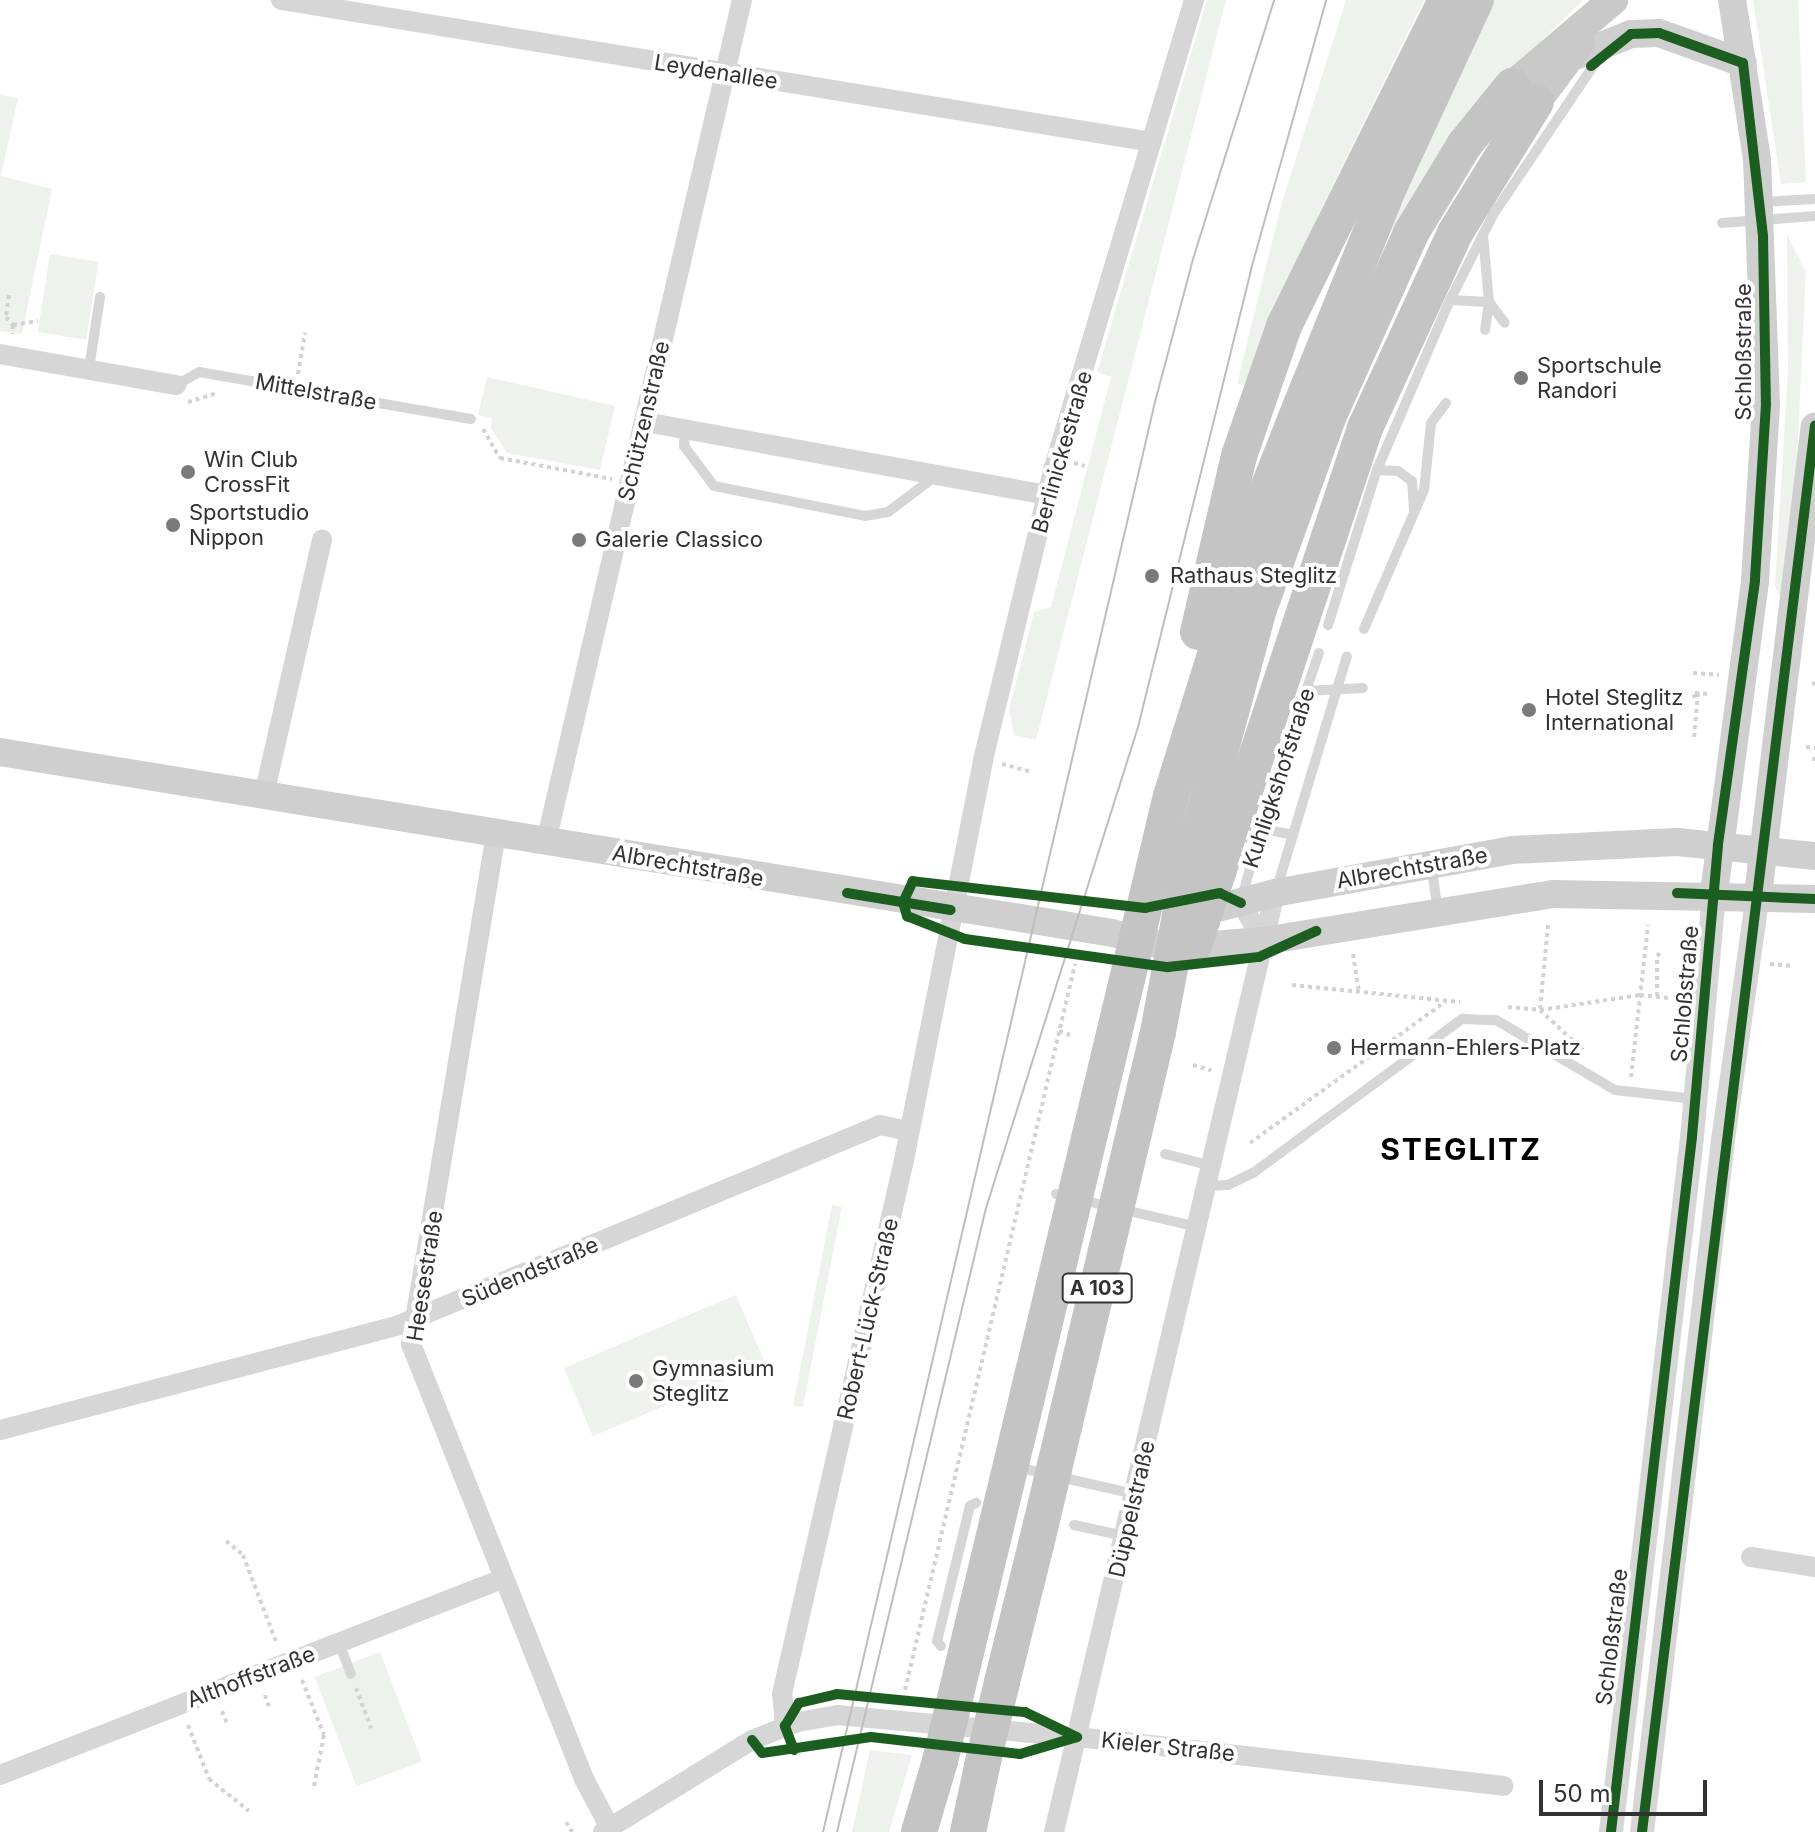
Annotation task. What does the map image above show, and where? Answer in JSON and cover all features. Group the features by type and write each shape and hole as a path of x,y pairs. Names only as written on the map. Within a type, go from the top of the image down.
{"highway":[{"path":"1171,796 1188,677 1239,456 1284,326 1446,0"},
{"path":"1158,1032 1189,868 1234,695 1286,526 1315,410 1390,185 1476,0"},
{"path":"1171,796 1254,529 1417,222 1465,144 1524,94"},
{"path":"1158,1032 1184,977 1365,428 1455,233 1524,94"},
{"name":"A 103","path":"919,1832 940,1761 1171,796"},
{"name":"A 103","path":"968,1832 1158,1032"}],"main road":[{"path":"1524,94 1613,0"},
{"name":"Schloßstraße","path":"1714,893 1755,581 1766,404 1761,210 1732,0"},
{"path":"1582,62 1585,28"},
{"path":"1524,94 1631,34 1673,35 1743,63"},
{"path":"1758,895 1815,426"},
{"name":"Albrechtstraße","path":"0,752 951,910 1112,933 1174,948 1263,941 1438,910 1553,894 1714,893 1815,899"},
{"name":"Albrechtstraße","path":"1112,933 1275,893 1430,863 1585,844 1718,845 1815,856"}],"street":[{"name":"Leydenallee","path":"281,0 1152,142"},
{"name":"Schützenstraße","path":"546,842 742,0"},
{"name":"Berlinickestraße","path":"951,910 1046,495 1194,0"},
{"name":"Mittelstraße","path":"6,345 89,369 176,385"},
{"path":"645,422 1046,495"},
{"path":"264,795 322,540"},
{"name":"Heesestraße","path":"496,834 416,1320 413,1356 606,1830"},
{"name":"Düppelstraße","path":"1054,1832 1275,893"},
{"name":"Schloßstraße","path":"1611,1832 1695,1099 1714,893"},
{"path":"1642,1832 1723,1140 1758,895"},
{"path":"1241,903 1263,941"},
{"name":"Robert-Lück-Straße","path":"785,1726 782,1694 909,1131 951,910"},
{"name":"Südendstraße","path":"0,1430 416,1320 880,1125 909,1131"},
{"path":"1751,1557 1815,1567"},
{"name":"Althoffstraße","path":"0,1775 502,1579"},
{"name":"Kieler Straße","path":"606,1830 752,1740 785,1726 837,1715 1077,1737 1503,1786"}],"lane":[{"path":"1576,87 1582,62"},
{"path":"1328,625 1377,470 1450,300 1483,233 1576,87 1582,62"},
{"path":"1722,223 1761,210 1815,199"},
{"path":"1761,210 1815,216"},
{"path":"1483,233 1489,302 1485,330"},
{"path":"89,369 100,297"},
{"path":"1450,300 1489,302 1505,323"},
{"name":"Mittelstraße","path":"176,385 199,372 471,419"},
{"path":"1364,629 1424,490 1431,423 1446,403"},
{"path":"685,430 684,446 714,486 865,516 888,512 939,474"},
{"path":"1377,470 1398,471 1412,481 1414,517"},
{"name":"Kuhligkshofstraße","path":"1241,903 1260,828 1319,653"},
{"name":"Kuhligkshofstraße","path":"1275,893 1347,656"},
{"path":"1306,691 1337,692 1363,688"},
{"path":"1260,828 1293,835"},
{"path":"1430,863 1438,910"},
{"path":"1165,1154 1228,1185 1253,1173 1456,1022 1496,1020 1615,1090 1695,1099"},
{"path":"1056,1194 1198,1227"},
{"path":"995,1462 1135,1494"},
{"path":"941,1646 937,1641 970,1506 976,1503"},
{"path":"1074,1525 1125,1536"},
{"path":"339,1643 351,1674"}],"path":[{"path":"9,295 3,316 13,325"},
{"path":"13,325 38,321"},
{"path":"6,345 13,325"},
{"path":"296,388 305,333"},
{"path":"471,419 478,420 500,458 614,480"},
{"path":"1693,673 1723,676"},
{"path":"1698,693 1708,694"},
{"path":"1694,698 1698,693"},
{"path":"1694,737 1698,693"},
{"path":"1806,747 1815,748"},
{"path":"1814,761 1815,755"},
{"path":"995,763 1029,771"},
{"path":"1548,925 1540,1010 1640,995 1679,999"},
{"path":"1631,1080 1648,925"},
{"path":"1657,996 1655,978 1662,951"},
{"path":"1057,954 1088,958"},
{"path":"1353,954 1359,992"},
{"path":"1768,963 1791,966"},
{"path":"905,1690 1075,964"},
{"path":"1657,996 1662,990"},
{"path":"1250,1143 1447,1001"},
{"path":"1059,1031 1070,1035"},
{"path":"1193,1065 1211,1070"},
{"path":"226,1541 243,1555 277,1644"},
{"path":"351,1674 371,1728"},
{"path":"301,1677 324,1735 314,1786"},
{"path":"264,1692 270,1710"},
{"path":"890,1696 920,1700"},
{"path":"222,1709 228,1726"},
{"path":"187,1722 209,1779 249,1811"},
{"path":"566,1822 572,1832"}],"shaded area":[{"path":"1207,0 1226,0 1036,740 1014,735 1009,710 1034,612 1051,607 1111,377 1097,372"},
{"path":"1346,0 1424,0 1320,211 1253,389 1237,383 1282,202"},
{"path":"1492,0 1583,0 1504,78 1417,189 1379,252"},
{"path":"1753,0 1798,0 1806,182 1781,184"},
{"path":"0,95 18,98 1,176 52,189 22,334 0,331"},
{"path":"1787,235 1806,272 1797,460 1781,598 1775,586 1788,370"},
{"path":"50,254 98,262 86,340 38,332"},
{"path":"487,377 615,406 600,470 507,453 491,428 492,418 478,415"},
{"path":"832,1205 842,1207 803,1407 793,1405"},
{"path":"736,1295 765,1363 593,1436 564,1368"},
{"path":"380,1652 422,1761 357,1786 315,1677"},
{"path":"870,1750 912,1755 889,1832 852,1832"}],"tram line":[{"path":"823,1832 1155,402 1193,259 1274,0"},
{"path":"837,1832 986,1208 1138,727 1250,273 1326,0"}],"cycle path":[{"path":"1591,66 1631,34 1659,33 1743,63 1763,237 1766,404 1755,581 1718,845 1692,1137 1611,1832"},
{"path":"1642,1832 1815,426"},
{"path":"1241,903 1220,893 1145,908 913,881 903,902 907,916 965,939 1168,967 1259,957 1316,931"},
{"path":"847,893 951,910"},
{"path":"1677,893 1815,899"},
{"path":"794,1750 785,1726 799,1703 837,1694 1025,1712 1077,1737"},
{"path":"752,1740 762,1753 871,1737 1020,1754 1077,1737"}],"place":[{"name":"Sportschule Randori","path":"1521,378"},
{"name":"Win Club CrossFit","path":"188,472"},
{"name":"Sportstudio Nippon","path":"173,525"},
{"name":"Galerie Classico","path":"579,540"},
{"name":"Rathaus Steglitz","path":"1152,576"},
{"name":"Hotel Steglitz International","path":"1529,710"},
{"name":"Hermann-Ehlers-Platz","path":"1334,1048"},
{"name":"Gymnasium Steglitz","path":"636,1381"}],"district":[{"name":"STEGLITZ","path":"1461,1149"}]}
